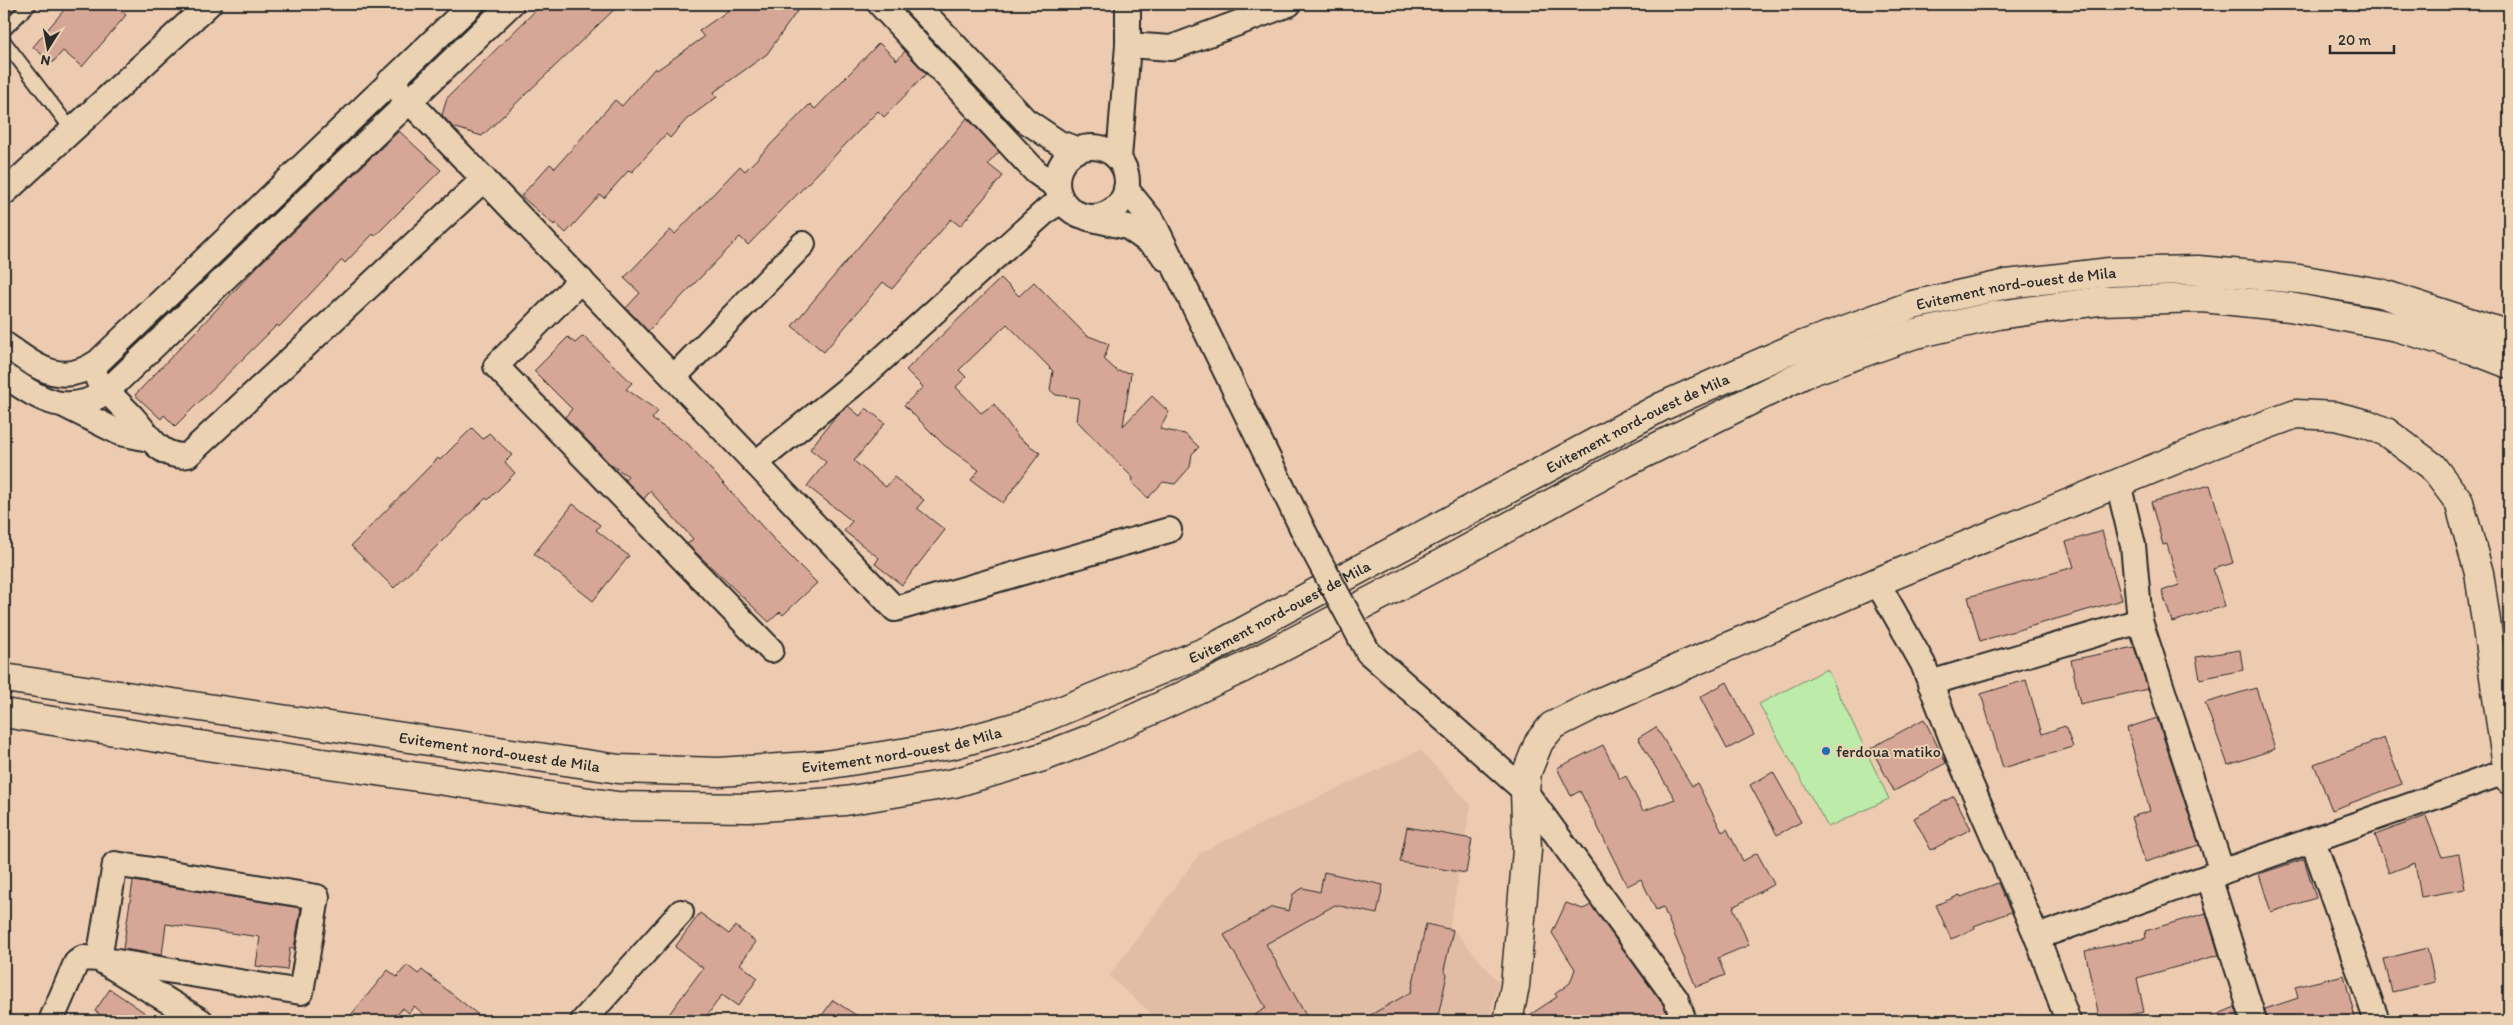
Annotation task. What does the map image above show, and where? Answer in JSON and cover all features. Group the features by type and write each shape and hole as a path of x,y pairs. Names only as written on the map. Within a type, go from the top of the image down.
{"main road":[{"name":"Evitement nord-ouest de Mila","path":"4,678 619,769 719,772 825,765 951,745 1036,721 1209,650 1661,408 1792,349 1913,306 2007,284 2110,272 2198,270 2299,279 2380,293 2509,335"},
{"path":"4,714 206,746 617,806 748,808 845,800 954,783 1043,757 1090,739 1241,669 1435,567 1627,462 1806,373 1912,334 1998,315 2100,301 2203,298 2290,307 2397,327 2472,350 2509,364"},
{"path":"1508,1021 1515,986 1527,850 1525,791 1527,772 1539,742 1552,726 1607,699 1877,582 2211,445 2296,414 2335,416 2368,424 2386,432 2432,466 2459,502 2479,573 2508,775"}],"street":[{"path":"4,193 209,4"},
{"path":"4,344 40,368 50,372 71,374 90,368 472,4"},
{"path":"64,405 92,401 106,392 511,4"},
{"path":"880,4 1036,172 1059,193"},
{"path":"916,4 1025,120 1059,143 1077,149 1100,147 1119,158"},
{"path":"1084,218 1107,215 1123,200 1126,188 1128,178 1119,158 1128,45 1128,4"},
{"path":"1128,45 1171,48 1289,4"},
{"path":"390,81 895,609 1169,530"},
{"path":"1077,149 1060,164 1059,193 1064,206 1084,218 1128,227 1159,249 1184,288"},
{"path":"4,375 37,398 64,405 120,433 149,439 176,456 193,452 484,179"},
{"path":"1126,188 1154,222 1184,288 1306,536 1368,652 1525,791 1676,999 1684,1021"},
{"path":"756,463 860,378 1047,210 1059,193"},
{"path":"674,377 803,244"},
{"path":"581,280 496,366 771,650"},
{"path":"90,368 106,392 135,420 149,439"},
{"path":"37,398 50,372"},
{"path":"2118,483 2133,545 2140,620 2216,874 2254,1021"},
{"path":"1877,582 1923,664 1958,754 2037,937 2068,1021"},
{"path":"1930,683 2140,620"},
{"path":"2037,937 2312,840 2508,775"},
{"path":"2312,840 2377,1021"},
{"path":"51,1021 76,963 83,958 302,992 317,897 115,864 99,960"},
{"path":"583,1021 681,912"},
{"path":"99,960 201,1021"}],"lane":[{"path":"4,30 30,4"},
{"path":"4,41 72,130"}],"shaded area":[{"path":"1420,750 1471,805 1450,926 1499,982 1488,1021 1160,1021 1109,976 1201,852"}],"green space":[{"name":"ferdoua matiko","path":"1827,669 1889,799 1828,827 1759,704"}],"building":[{"path":"69,4 113,4 126,15 82,67 63,51 52,63 33,47"},
{"path":"542,4 620,4 482,136 453,127 442,115 447,98"},
{"path":"733,4 802,4 767,54 714,92 717,97 687,119 670,138 666,134 632,172 629,170 604,198 600,195 566,233 521,196 550,164 555,168 615,100 622,106 655,68 657,70 704,37 699,31 729,10"},
{"path":"879,43 897,60 905,51 926,74 884,117 878,111 748,245 740,237 648,331 626,308 640,293 624,278 670,230 675,234 740,166 745,171 810,104 815,109"},
{"path":"967,118 999,152 988,164 1003,176 960,226 951,219 892,289 883,282 824,352 792,326"},
{"path":"399,131 441,170 375,236 373,234 345,263 342,260 279,327 277,325 175,426 164,415 161,419 135,395 257,267"},
{"path":"1001,278 1019,296 1034,282 1086,335 1109,344 1104,359 1117,371 1131,373 1123,426 1152,396 1169,412 1160,429 1185,434 1199,447 1192,454 1190,467 1175,484 1163,482 1148,498 1132,483 1133,478 1076,420 1079,398 1056,395 1050,390 1053,371 1007,324 959,370 966,377 956,387 981,413 994,404 1018,437 1040,453 1003,503 971,480 979,470 944,445 904,405 923,387 906,370"},
{"path":"583,336 632,383 626,389 658,411 652,419 687,443 779,545 817,583 783,615 780,612 769,622 687,544 693,539 650,491 644,499 625,480 628,476 610,464 565,417 572,409 534,371 568,337 575,343"},
{"path":"848,406 860,416 866,408 885,423 854,461 886,487 894,477 924,500 917,508 945,530 902,585 875,564 879,558 844,531 852,521 807,486 826,462 810,449 835,417"},
{"path":"472,428 483,439 489,433 512,455 505,462 515,473 488,500 486,498 394,588 351,546 438,458 440,460"},
{"path":"2210,485 2233,563 2213,569 2225,606 2172,622 2162,591 2179,585 2167,544 2163,545 2151,502"},
{"path":"573,504 600,525 596,530 629,556 593,601 534,554"},
{"path":"2102,531 2122,600 1980,641 1968,597 2074,567 2066,542"},
{"path":"2134,647 2148,689 2080,704 2071,660"},
{"path":"2240,650 2243,670 2200,679 2196,657"},
{"path":"2026,680 2042,734 2065,726 2073,747 2003,768 1981,694"},
{"path":"1727,682 1754,735 1727,749 1700,697"},
{"path":"2256,688 2275,749 2228,765 2205,703"},
{"path":"2157,718 2199,845 2145,862 2131,817 2150,811 2127,728"},
{"path":"1924,719 1946,763 1894,791 1871,748"},
{"path":"1656,727 1692,786 1697,783 1722,832 1727,829 1743,861 1757,853 1774,884 1733,907 1749,945 1718,958 1725,975 1696,987 1663,907 1656,910 1641,879 1627,886 1580,791 1571,796 1557,768 1603,745 1620,779 1626,776 1643,811 1675,799 1638,738"},
{"path":"2384,738 2402,784 2332,810 2314,764"},
{"path":"1773,772 1801,822 1777,835 1750,785"},
{"path":"1954,796 1971,829 1931,850 1914,818"},
{"path":"2426,816 2442,857 2459,854 2465,889 2421,897 2415,863 2389,873 2375,835"},
{"path":"1407,827 1472,839 1466,873 1400,862"},
{"path":"2304,859 2316,898 2271,912 2259,874"},
{"path":"1324,872 1383,885 1377,914 1335,905 1266,944 1309,1021 1279,1021 1253,1016 1266,1008 1224,935 1272,907 1289,911 1293,894 1303,888 1320,892"},
{"path":"133,881 301,908 294,948 290,948 287,970 256,966 260,937 166,924 162,955 123,949"},
{"path":"1998,883 2011,912 1974,926 1975,929 1951,939 1936,905"},
{"path":"1566,903 1583,909 1591,905 1664,1006 1669,1021 1524,1021 1525,1018 1557,997 1555,994 1570,983 1575,969 1552,933"},
{"path":"700,913 729,934 735,926 756,942 740,964 758,978 738,1006 722,995 703,1021 664,1021 703,968 675,947"},
{"path":"2206,913 2219,955 2137,978 2144,1012 2100,1021 2085,951 2146,938 2145,931"},
{"path":"1426,924 1453,930 1444,970 1447,975 1437,1021 1417,1017 1416,1021 1360,1021 1411,992"},
{"path":"2427,948 2435,982 2392,992 2384,959"},
{"path":"407,965 418,974 422,970 486,1021 432,1021 414,1006 409,1013 403,1008 391,1021 346,1021 388,970 397,977"},
{"path":"2344,975 2356,1021 2267,1021 2265,1009 2298,998 2295,987"},
{"path":"110,989 157,1021 110,1021 95,1011"},
{"path":"833,1000 865,1021 818,1021"},
{"path":"2235,1007 2240,1021 2202,1021"}],"place":[{"name":"ferdoua matiko","path":"1826,751"}]}
